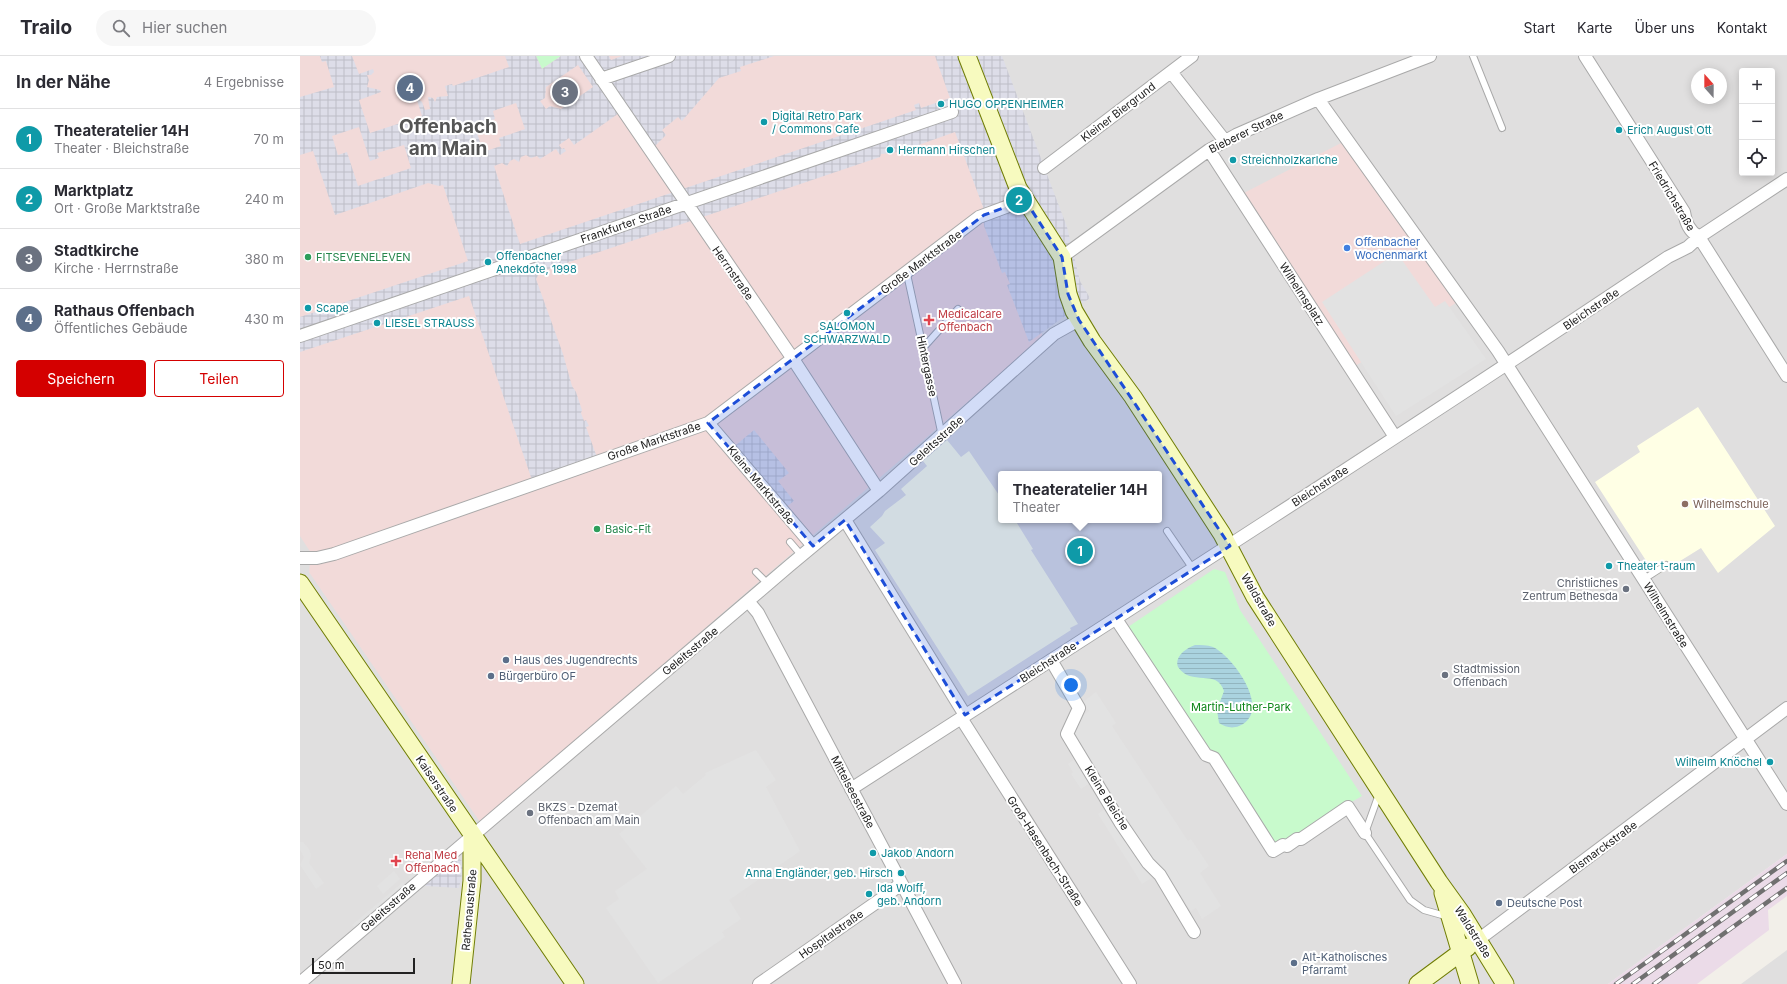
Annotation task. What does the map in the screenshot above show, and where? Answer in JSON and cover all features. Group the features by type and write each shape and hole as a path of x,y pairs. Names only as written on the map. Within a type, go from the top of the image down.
{"street":[{"name":"Herrnstraße","path":"586,56 879,490"},
{"path":"602,79 669,56"},
{"path":"967,56 1018,188 1062,257"},
{"name":"Kleiner Biergrund","path":"1044,168 1174,64 1192,56"},
{"name":"Friedrichstraße","path":"1585,56 1684,212 1686,222 1693,234 1699,237 1787,376"},
{"name":"Bieberer Straße","path":"1062,257 1210,150 1225,141 1318,99 1423,57"},
{"path":"1174,64 1225,141"},
{"path":"1318,99 1447,277 1507,365"},
{"name":"Frankfurter Straße","path":"300,336 952,112"},
{"name":"Wilhelmsplatz","path":"1210,150 1394,437"},
{"name":"Bleichstraße","path":"851,789 1230,546 1394,437 1507,365 1668,257 1688,247 1699,237 1787,179"},
{"name":"Große Marktstraße","path":"300,558 317,558 334,554 598,460 708,423 907,274 980,217 1025,200"},
{"name":"Waldstraße","path":"1062,257 1068,294 1079,320 1095,346 1133,397 1230,546 1254,597 1478,940 1505,984"},
{"name":"Geleitsstraße","path":"300,983 845,520 942,436 1054,334 1079,320"},
{"name":"Wilhelmstraße","path":"1507,365 1787,804"},
{"name":"Kleine Marktstraße","path":"708,423 813,546"},
{"name":"Groß-Hasenbach-Straße","path":"845,520 963,717 1130,984"},
{"name":"Kaiserstraße","path":"300,583 472,836 575,984"},
{"name":"Mittelseestraße","path":"748,601 758,613 955,984"},
{"path":"1116,619 1206,755 1214,758 1273,852 1283,845 1287,846 1297,839 1301,839 1348,808 1365,833"},
{"name":"Kleine Bleiche","path":"1051,660 1079,708 1067,734 1101,792 1148,863 1160,875 1194,932"},
{"name":"Bismarckstraße","path":"1418,984 1787,708"},
{"name":"Rathenaustraße","path":"461,984 472,886 472,836"},
{"name":"Hospitalstraße","path":"759,984 887,895 898,886 900,881"},
{"name":"Waldstraße","path":"1439,882 1470,984"}],"lane":[{"path":"1474,56 1502,128"},
{"name":"Hintergasse","path":"907,274 942,436"},
{"path":"923,348 958,309"},
{"path":"1167,531 1193,569"},
{"path":"790,542 802,556"},
{"path":"1644,579 1666,565"},
{"path":"756,572 768,584"},
{"path":"1380,791 1365,833 1410,900 1424,910 1450,918"}],"highlighted area":[{"path":"1025,200 1062,257 1068,294 1079,320 1230,546 965,715 845,520 813,546 708,423 984,215"}],"shaded area":[{"path":"300,56 1787,56 1787,854 1608,984 300,984"},
{"path":"300,56 941,56 1043,337 480,822 309,572 311,553 300,536"},
{"path":"320,56 352,56 359,74 373,69 374,72 371,75 367,75 369,80 367,87 380,90 381,92 359,100 370,133 422,116 416,97 422,102 425,110 430,109 428,97 433,98 435,102 437,97 448,96 445,86 452,84 453,86 509,67 505,56 536,56 542,69 561,56 609,56 611,60 622,56 774,56 740,67 741,71 719,78 682,121 678,117 662,130 666,135 649,152 622,111 574,145 569,138 559,145 566,151 560,155 556,149 540,159 537,156 531,158 526,155 521,157 519,162 514,159 510,161 507,166 502,163 494,166 520,244 916,110 914,105 919,103 921,108 950,98 935,56 1002,56 1067,227 1080,281 1090,298 1029,342 1007,285 1010,284 1005,272 1002,273 984,226 983,207 955,132 899,152 881,154 880,157 540,272 536,279 563,354 572,386 576,392 582,410 581,413 584,421 586,420 589,426 586,427 598,460 533,483 469,296 300,352 300,317 468,261 443,185 439,186 428,183 335,215 313,151 300,155 300,97 334,87 326,61 322,62","holes":["578,65 593,87 561,109 550,106 546,109 540,101 545,98 546,87","516,103 525,129 499,138 501,146 483,152 475,126 495,119 493,111","359,127 370,161 379,158 377,153 404,145 411,168 358,186 347,152 338,155 332,136"]},
{"name":"Offenbacher Wochenmarkt","path":"1343,142 1459,301 1352,368 1240,195"},
{"path":"1397,253 1435,307 1445,301 1486,359 1396,416 1322,302"},
{"name":"Wilhelmschule","path":"1698,407 1775,526 1718,573 1701,548 1656,576 1595,482 1640,452 1637,446"},
{"path":"754,430 789,473 778,481 794,501 782,510 731,449"},
{"path":"947,440 961,457 969,451 998,494 998,523 1017,523 1033,549 1031,550 1078,624 968,696 875,550 885,543 870,527 882,516 885,511 906,495 901,489 927,466 923,461"},
{"path":"1096,692 1116,723 1112,726 1188,841 1191,839 1209,866 1200,873 1221,906 1202,919 1196,908 1191,911 1164,870 1142,884 1098,814 1105,809 1090,783 1081,789 1071,774 1073,772 1068,764 1075,759 1067,746 1084,715 1089,711 1083,702"},
{"path":"756,750 776,780 766,787 800,851 729,900 741,919 722,932 725,937 658,983 606,908 619,899 615,891 647,869 619,834 676,786 683,794 706,775 705,773"},
{"path":"300,842 303,842 309,849 311,855 309,863 324,883 316,889 300,865 304,857 300,850"},
{"path":"1787,854 1787,896 1768,910 1769,930 1697,984 1608,984"},
{"path":"458,858 462,861 463,869 459,888 426,886 424,884 454,859"},
{"path":"435,859 411,880 408,877 428,860"},
{"path":"394,871 400,879 383,894 377,886"},
{"path":"403,882 405,885 355,928 352,925"},
{"path":"1787,950 1787,984 1741,984"}],"green space":[{"path":"536,56 561,56 542,69"},
{"name":"Martin-Luther-Park","path":"1214,569 1225,572 1240,610 1362,796 1273,848 1221,757 1208,751 1128,627"}],"water":[{"path":"1195,645 1211,646 1222,653 1231,662 1247,685 1251,697 1252,709 1249,719 1239,726 1229,727 1219,723 1217,710 1224,691 1221,684 1216,680 1190,676 1183,673 1178,667 1177,663 1179,656 1188,648"}],"railway":[{"path":"1616,984 1787,861"},
{"path":"1633,984 1787,873"},
{"path":"1654,984 1787,888"}],"place":[{"name":"Rathaus Offenbach","path":"410,88"},
{"name":"Stadtkirche","path":"565,92"},
{"name":"HUGO OPPENHEIMER","path":"941,104"},
{"name":"Digital Retro Park / Commons Cafe","path":"764,122"},
{"name":"Erich August Ott","path":"1619,130"},
{"name":"Hermann Hirschen","path":"890,150"},
{"name":"Streichholzkarlche","path":"1233,160"},
{"name":"Marktplatz","path":"1019,200"},
{"name":"Offenbacher Wochenmarkt","path":"1347,248"},
{"name":"FITSEVENELEVEN","path":"308,257"},
{"name":"Offenbacher Anekdote, 1998","path":"488,262"},
{"name":"Scape","path":"308,308"},
{"name":"SALOMON SCHWARZWALD","path":"847,313"},
{"name":"Medicalcare Offenbach","path":"929,320"},
{"name":"LIESEL STRAUSS","path":"377,323"},
{"name":"Wilhelmschule","path":"1685,504"},
{"name":"Basic-Fit","path":"597,529"},
{"name":"Theateratelier 14H","path":"1080,551"},
{"name":"Theater t-raum","path":"1609,566"},
{"name":"Christliches Zentrum Bethesda","path":"1626,589"},
{"name":"Haus des Jugendrechts","path":"506,660"},
{"name":"Stadtmission Offenbach","path":"1445,675"},
{"name":"Bürgerbüro OF","path":"491,676"},
{"name":"Wilhelm Knöchel","path":"1770,762"},
{"name":"BKZS - Dzemat Offenbach am Main","path":"530,813"},
{"name":"Jakob Andorn","path":"873,853"},
{"name":"Reha Med Offenbach","path":"396,861"},
{"name":"Anna Engländer, geb. Hirsch","path":"901,873"},
{"name":"Ida Wolff, geb. Andorn","path":"869,894"},
{"name":"Deutsche Post","path":"1499,903"},
{"name":"Alt-Katholisches Pfarramt","path":"1294,963"}],"district":[{"name":"Offenbach am Main","path":"448,137"}]}
